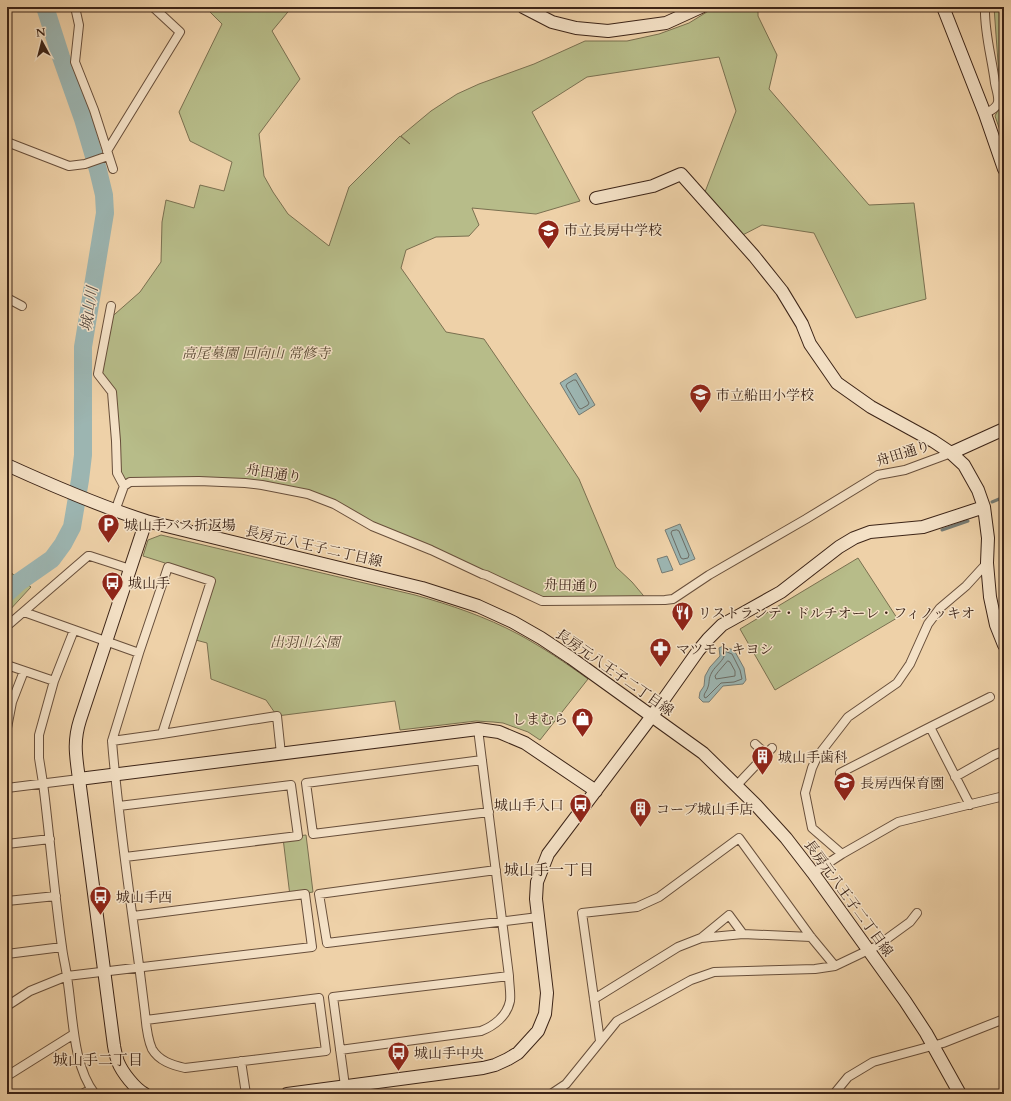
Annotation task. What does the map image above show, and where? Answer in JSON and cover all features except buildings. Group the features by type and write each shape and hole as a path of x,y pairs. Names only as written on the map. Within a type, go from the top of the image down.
{"street":[{"path":"75,7 79,24 74,62 94,110 113,170"},
{"path":"7,142 69,166 85,164 107,155 180,32 153,7"},
{"path":"523,7 552,22 576,28 608,31 666,23 701,7"},
{"path":"943,7 985,114 1004,169"},
{"path":"985,7 984,18 998,102 991,111 985,114"},
{"path":"596,198 653,186 681,174 754,256 782,291 802,324 810,344 837,383 871,407 933,441 951,453 964,465 978,490 984,507 988,538 990,596 996,624 1004,645"},
{"path":"7,298 22,306"},
{"path":"111,306 98,374 112,392 117,472 124,486 115,511"},
{"name":"舟田通り","path":"124,486 130,482 199,481 262,484 308,494 334,504 372,526 431,550 482,574 486,574 542,601 665,600 673,599 716,571 878,475 905,470 951,453 1004,430"},
{"name":"長房元八王子二丁目線","path":"7,465 65,492 146,521 422,588 478,606 513,622 541,638 703,753 756,805 786,838 869,950 905,1001 933,1045 960,1094"},
{"path":"287,1094 345,1090 483,1068 495,1065 518,1053 538,1031 545,1014 547,993 536,899 537,882 548,854 652,716 698,651 722,625 781,592 854,538 870,532 924,527 984,507"},
{"path":"145,1094 134,1086 118,1062 114,1046 75,740 146,521"},
{"path":"7,626 88,556 130,569"},
{"path":"842,854 812,828 805,793 812,768 817,757 848,717 897,683 910,664 928,624 940,608 966,586 988,563"},
{"path":"146,1020 319,998 326,1051 185,1068 173,1066 161,1060 152,1049 148,1037 132,916 112,741 139,653 168,567 211,581 162,734"},
{"path":"24,612 139,653"},
{"path":"74,630 54,681 39,736 39,758 74,1034 79,1058 93,1091 82,1094"},
{"path":"7,665 54,681"},
{"path":"7,728 12,702 24,671"},
{"path":"840,773 990,697"},
{"path":"112,741 277,716 281,754"},
{"path":"930,727 970,804"},
{"path":"7,788 478,729 499,732 525,743 596,791"},
{"path":"340,1050 481,1031 491,1028 501,1018 510,1003 496,870 478,729"},
{"path":"737,785 769,751 756,744"},
{"path":"955,776 1004,751"},
{"path":"482,760 306,782 313,834 488,812"},
{"path":"119,806 291,785 298,836 125,857"},
{"path":"813,873 842,854 898,822 1004,796"},
{"path":"600,1041 582,913 637,907 649,902 738,838 834,966"},
{"path":"7,844 50,839"},
{"path":"496,870 319,894 327,943 538,917"},
{"path":"7,1006 30,991 67,976 312,947 305,894 132,916"},
{"path":"7,901 56,896"},
{"path":"550,1094 566,1084 616,1021 691,980 714,972 807,969 834,966 877,946 910,922 917,913"},
{"path":"701,938 729,915 743,934"},
{"path":"594,998 678,947 701,938 743,934 811,937"},
{"path":"7,954 62,948"},
{"path":"345,1090 333,997 508,976"},
{"path":"834,1094 848,1077 873,1062 943,1043 1004,1019"},
{"path":"7,1076 74,1034"},
{"path":"241,1061 246,1094"}],"green space":[{"name":"高尾墓園 回向山 常修寺","path":"205,7 292,7 272,31 300,79 259,134 264,176 288,214 329,246 349,187 400,136 410,144 401,136 431,111 457,94 479,84 534,64 585,41 627,41 659,34 689,23 715,7 758,7 758,16 777,55 769,89 869,205 914,203 926,299 856,318 814,233 762,225 733,240 700,205 736,111 719,57 587,77 532,112 580,201 536,214 472,208 479,225 469,236 436,237 406,250 401,268 446,332 484,339 579,479 616,567 632,582 648,601 542,601 334,504 262,485 130,482 121,480 115,391 101,372 107,321 140,292 161,262 162,222 166,200 194,208 200,185 224,191 232,162 190,141 179,112 222,24"},
{"path":"994,7 1004,7 1004,142 995,116 1001,104"},
{"name":"出羽山公園","path":"161,535 415,595 455,607 518,634 554,655 588,679 540,740 528,732 503,723 493,722 476,721 400,730 395,701 277,716 266,700 211,679 207,643 192,639 211,581 168,567 165,563 143,556 148,540"},
{"path":"858,558 897,618 775,690 740,629"},
{"path":"7,570 31,587 7,613"},
{"path":"306,835 313,892 290,896 283,838"}],"water":[{"path":"576,373 595,405 579,415 560,383"},
{"path":"680,524 695,559 680,565 665,530"},
{"path":"667,556 673,570 662,573 657,559"},
{"path":"723,646 734,650 744,668 746,680 743,684 723,686 709,702 703,702 699,698 700,692 704,686 705,676 710,667 720,656 719,648"}],"waterway":[{"name":"城山川","path":"7,593 19,582 52,559 63,544 72,527 83,455 83,347 105,213 104,195 98,170 83,119 45,7"},
{"path":"992,502 1004,497"},
{"path":"942,530 968,521"}],"place":[{"name":"市立長房中学校","path":"549,250"},
{"name":"市立船田小学校","path":"700,414"},
{"name":"城山手バス折返場","path":"108,544"},
{"name":"城山手","path":"113,602"},
{"name":"リストランテ・ドルチオーレ・フィノッキオ","path":"682,632"},
{"name":"マツモトキヨシ","path":"660,668"},
{"name":"しまむら","path":"583,738"},
{"name":"城山手歯科","path":"763,776"},
{"name":"長房西保育園","path":"845,802"},
{"name":"城山手入口","path":"580,824"},
{"name":"コープ城山手店","path":"641,828"},
{"name":"城山手西","path":"100,916"},
{"name":"城山手中央","path":"398,1072"}],"district":[{"name":"城山手一丁目","path":"549,870"},
{"name":"城山手二丁目","path":"98,1060"}]}
